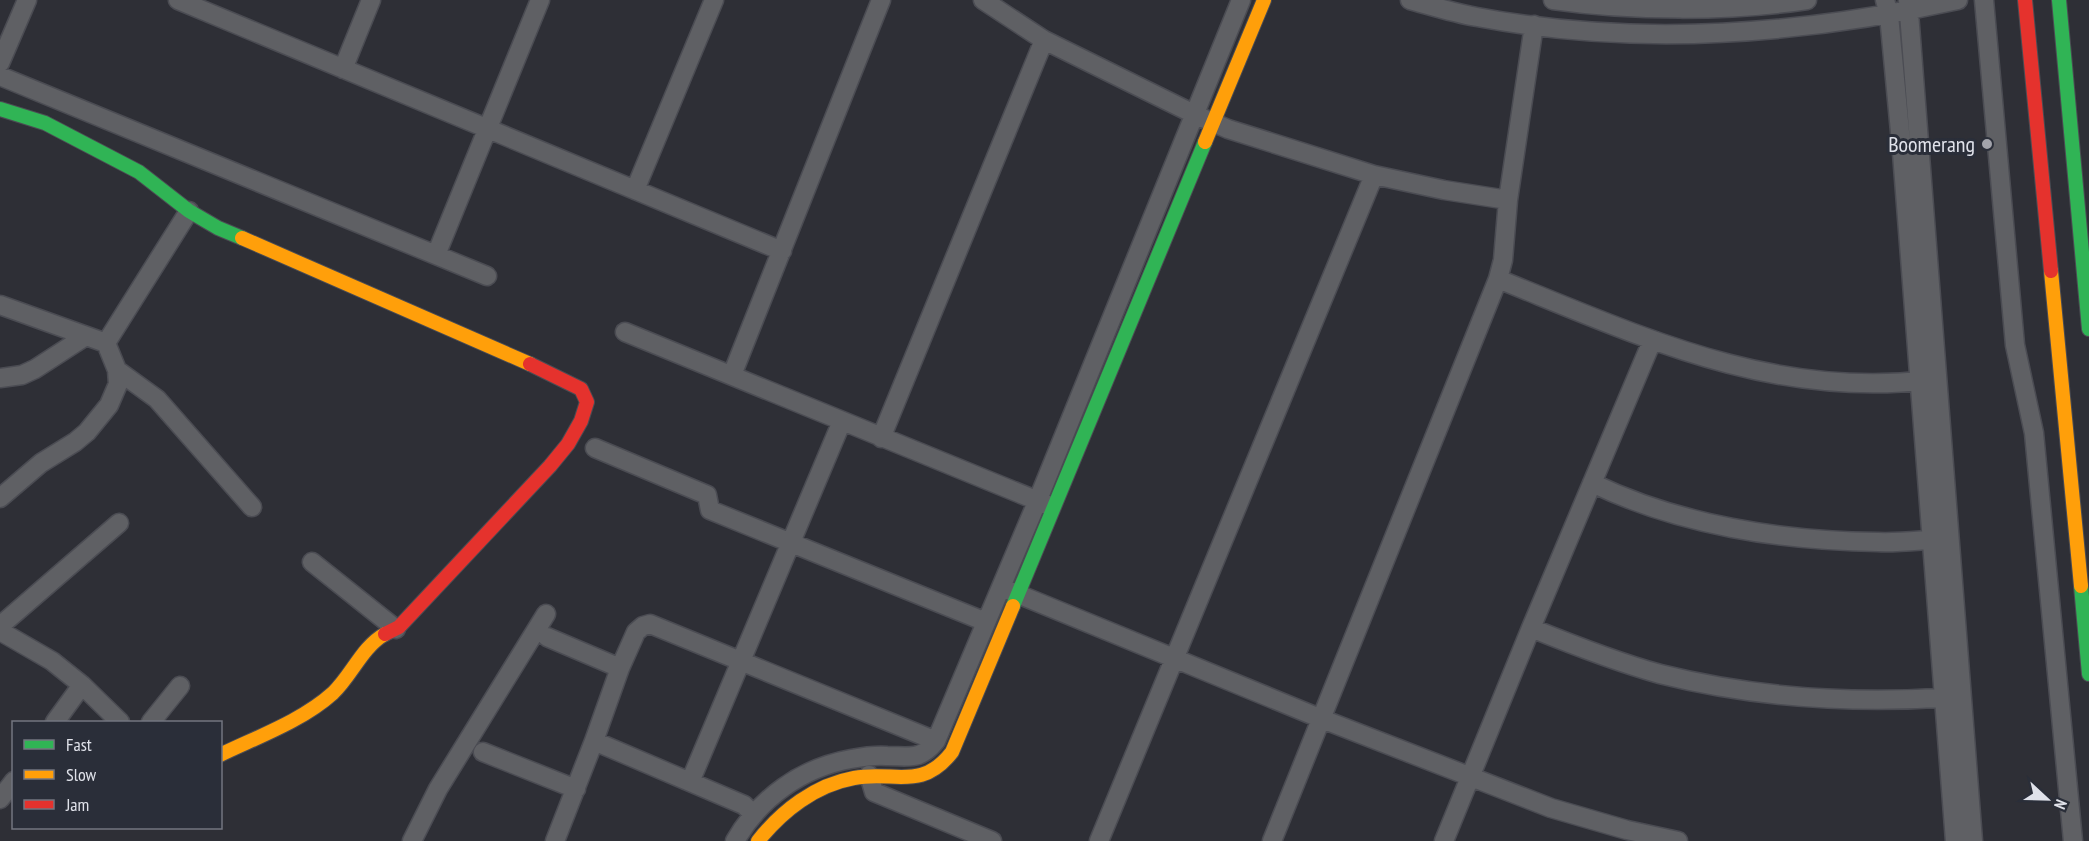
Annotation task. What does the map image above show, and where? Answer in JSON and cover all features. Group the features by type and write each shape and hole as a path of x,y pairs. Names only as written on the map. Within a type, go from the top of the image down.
{"street":[{"path":"0,63 27,0"},
{"path":"178,0 200,4 343,69 782,251"},
{"path":"343,69 371,0"},
{"path":"634,190 714,0"},
{"path":"732,375 881,0"},
{"path":"983,0 1044,40 1196,115 1248,136 1374,175 1444,190 1508,200"},
{"path":"759,841 780,817 811,794 852,778 869,775 901,778 931,774 947,761 958,743 1019,594 1046,505 1241,0"},
{"path":"735,841 753,814 768,798 808,772 851,759 886,756 908,758 921,755 929,750 936,741 1001,587 1046,505 1264,0"},
{"path":"1410,0 1476,17 1634,34 1714,33 1794,27 1887,7 1958,0"},
{"path":"1553,0 1722,8 1807,0"},
{"path":"1984,0 2015,345 2034,433 2073,841"},
{"path":"2025,0 2084,558 2089,674"},
{"path":"2059,0 2089,328"},
{"path":"436,255 538,1"},
{"path":"1908,5 1974,841"},
{"path":"1887,7 1902,153 1955,841"},
{"path":"1272,841 1498,279 1503,260 1508,200 1534,25"},
{"path":"881,438 1044,40"},
{"path":"0,76 487,276"},
{"path":"0,109 45,123 139,172 189,211 218,228 577,385 586,395 586,408 580,424 558,456 396,629 383,634 376,640 329,697 222,754"},
{"path":"1099,841 1374,175"},
{"path":"106,343 189,211"},
{"path":"1498,279 1652,341 1718,362 1771,375 1865,385 1937,379"},
{"path":"0,305 106,343 117,370 118,384 109,405 87,432 41,464 0,498"},
{"path":"625,333 1046,505"},
{"path":"0,378 22,375 35,369 86,336"},
{"path":"1444,841 1652,341"},
{"path":"117,370 157,399 252,507"},
{"path":"690,782 842,421"},
{"path":"595,448 707,495 710,510 986,622"},
{"path":"1592,483 1677,515 1743,530 1825,540 1880,543 1950,539"},
{"path":"0,626 119,523"},
{"path":"312,562 396,629"},
{"path":"1001,587 1175,660 1470,778 1551,808 1627,830 1678,841"},
{"path":"412,841 438,789 546,614"},
{"path":"555,841 620,668 636,632 650,624 936,741"},
{"path":"1531,628 1585,650 1659,674 1753,692 1824,699 1890,700 1962,696"},
{"path":"0,631 52,661 82,685 118,721"},
{"path":"547,637 620,668"},
{"path":"56,721 82,685"},
{"path":"153,721 180,686"},
{"path":"594,741 744,805 753,814"},
{"path":"483,752 576,789"},
{"path":"869,775 874,792 992,841"},
{"path":"0,799 12,783"}],"traffic: fast":[{"path":"2059,0 2089,329"},
{"path":"0,109 45,123 139,172 189,211 218,228 242,238"},
{"path":"1013,606 1205,142"},
{"path":"2081,586 2089,674"}],"traffic: slow":[{"path":"1205,142 1264,0"},
{"path":"242,238 530,364"},
{"path":"2051,271 2081,586"},
{"path":"758,841 778,819 800,801 840,781 868,776 918,776 941,764 952,752 1013,606"},
{"path":"222,754 279,728 321,703 340,686 370,646 385,634"}],"traffic: jam":[{"path":"2025,0 2051,271"},
{"path":"385,634 399,627 550,466 568,444 581,421 587,402 581,389 530,364"}],"place":[{"name":"Boomerang","path":"1987,144"}]}
